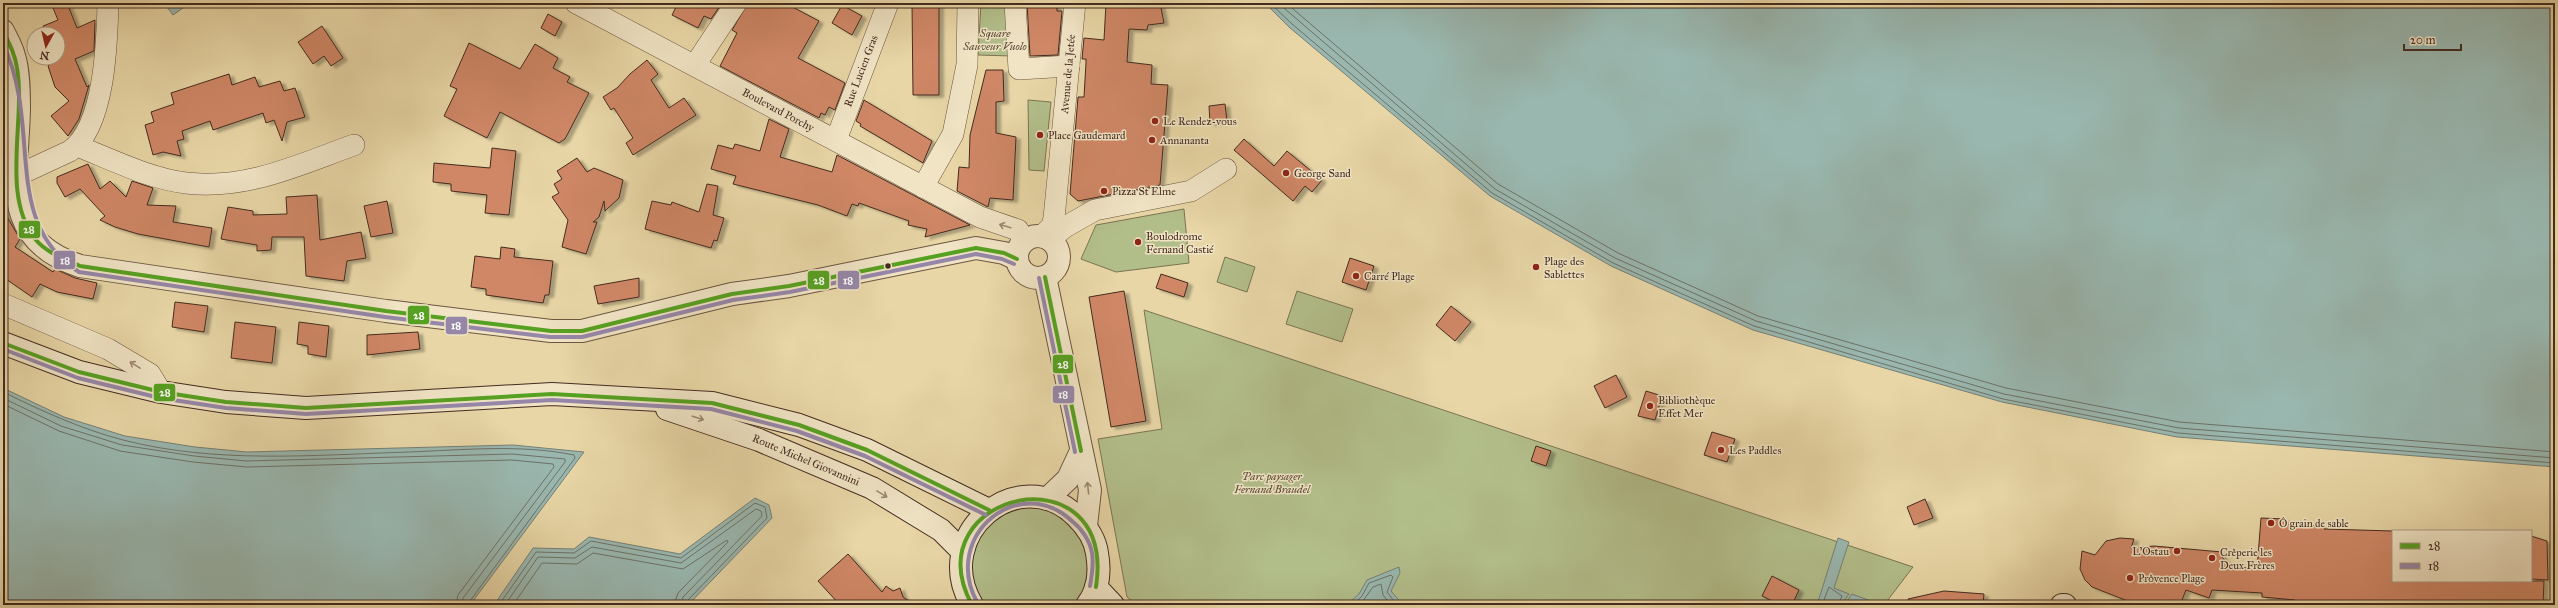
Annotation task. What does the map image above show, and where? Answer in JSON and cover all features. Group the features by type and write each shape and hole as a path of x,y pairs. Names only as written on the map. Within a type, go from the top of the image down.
{"main road":[{"path":"3,31 14,56 19,109 14,170 17,206 25,226 41,247 60,260 80,266 386,311 551,331 582,331 732,294 789,286 976,248 992,249 1033,244 1057,249 1058,261 1054,271 1044,277 1032,277 1026,274 1033,244"},
{"path":"1044,277 1090,490 1086,526"},
{"name":"Route Michel Giovannini","path":"3,343 79,372 161,392 226,402 306,408 552,394 712,403 799,426 867,450 989,510"},
{"name":"Route Michel Giovannini","path":"634,399 759,440 872,488 941,530 962,551"},
{"path":"1047,499 1068,479 1081,451"},
{"path":"972,605 962,581 962,551 972,528 989,510 1007,501 1027,497 1047,499 1069,509 1086,526 1096,545 1099,566 1092,596 1113,605"}],"street":[{"path":"14,170 77,146 85,134 99,100 107,46 108,3"},
{"name":"Boulevard Porchy","path":"576,3 980,217 1018,230 1033,244"},
{"path":"695,65 736,3"},
{"name":"Rue Lucien Gras","path":"836,140 888,3"},
{"path":"923,187 953,134 967,64 968,3"},
{"path":"1015,3 1019,69 1069,66"},
{"name":"Avenue de la Jetée","path":"1033,244 1052,226 1054,218 1075,3"},
{"path":"77,146 153,175 185,183 232,184 272,174 354,145"},
{"path":"1033,244 1095,210 1191,191 1226,169"},
{"path":"980,217 992,249"},
{"path":"3,304 108,349 150,374 161,392"}],"green space":[{"name":"Square Sauveur Vuolo","path":"981,3 1011,3 1012,56 978,55"},
{"path":"1028,100 1051,102 1044,171 1029,170"},
{"name":"Boulodrome Fernand Castié","path":"1184,209 1189,263 1116,272 1081,259 1096,225"},
{"path":"1225,257 1255,267 1247,292 1217,282"},
{"path":"1297,291 1353,309 1342,342 1286,324"},
{"name":"Parc paysager Fernand Braudel","path":"1144,310 1913,567 1884,605 1137,605 1127,597 1098,439 1162,429"},
{"path":"1047,499 1096,545 1087,605 972,605 972,528 989,510"}],"water":[{"path":"164,3 190,3 173,15"},
{"path":"1265,3 2555,3 2555,467 2177,437 2002,402 1753,330 1611,266 1490,196 1289,27"},
{"path":"3,388 64,417 125,436 195,447 247,452 513,445 584,452 470,605 3,605"},
{"path":"755,498 769,505 772,518 688,605 494,605 533,548 574,549 589,537 680,554"},
{"path":"1838,538 1849,542 1834,588 1849,594 1841,605 1817,605"},
{"path":"1399,567 1400,573 1391,591 1403,605 1347,605 1359,594 1367,580"},
{"path":"1852,594 1879,604 1844,605"}],"building":[{"path":"51,3 67,3 77,28 95,20 94,51 75,59 87,87 89,85 79,119 68,136 51,116 69,101 55,87 48,66 66,66 66,26 43,26 58,20"},
{"path":"678,3 722,3 711,19 704,16 698,28 672,15"},
{"path":"748,3 785,3 819,21 798,58 845,83 835,110 829,107 825,115 821,113 819,118 720,66 737,33 732,30"},
{"path":"939,3 939,95 913,95 912,4"},
{"path":"1027,3 1057,3 1057,11 1062,11 1058,55 1030,56"},
{"path":"1106,3 1160,3 1164,23 1148,25 1147,30 1129,29 1127,62 1152,65 1151,84 1168,85 1160,185 1078,201 1070,194 1078,97 1084,97 1086,59 1082,59 1084,38 1104,40"},
{"path":"842,5 862,16 852,35 832,23"},
{"path":"548,14 562,22 555,36 541,28"},
{"path":"322,26 343,58 331,66 324,56 313,64 298,42"},
{"path":"469,43 520,69 535,44 558,58 553,68 570,77 567,82 589,93 565,139 559,143 500,112 487,138 444,116 457,89 450,86"},
{"path":"647,60 658,74 651,80 669,108 684,98 696,115 633,155 626,143 633,138 614,108 611,110 603,97 617,88 630,74"},
{"path":"986,70 1003,70 1004,101 996,102 996,133 1016,137 1013,200 990,198 988,207 957,191 959,167 969,168 970,135"},
{"path":"229,74 232,85 255,77 259,87 280,81 284,91 295,88 305,117 287,122 282,141 274,120 266,123 263,113 213,130 210,121 182,131 184,139 177,141 181,156 163,152 153,155 145,125 154,122 151,112 174,104 171,93"},
{"path":"864,100 932,141 923,163 860,126 861,124 856,121"},
{"path":"1225,104 1227,121 1210,123 1209,106"},
{"path":"769,119 789,129 780,157 832,172 837,155 970,225 925,237 927,229 908,225 909,221 859,203 858,206 852,204 847,216 818,205 733,184 736,176 711,169 718,145 733,149 735,144 760,151"},
{"path":"1244,139 1274,166 1287,151 1322,180 1312,192 1305,186 1293,201 1234,150"},
{"path":"492,148 516,151 509,215 485,213 487,195 451,191 451,184 433,182 434,163 490,168"},
{"path":"577,158 587,172 594,168 623,180 619,198 605,211 604,201 599,217 593,222 597,222 586,254 562,247 568,220 552,197 559,193 554,184 562,179 557,171"},
{"path":"88,164 100,189 110,181 126,197 132,181 153,188 147,205 176,206 173,222 212,228 209,247 138,234 115,227 100,220 105,216 80,189 65,197 57,183 57,177"},
{"path":"707,184 718,186 713,215 724,218 717,241 714,240 711,248 645,229 652,201 671,205 672,202 699,212"},
{"path":"317,195 320,240 361,232 366,258 347,261 344,281 306,276 304,237 272,237 271,250 257,251 257,245 221,239 228,207 253,211 253,215 287,214 286,197"},
{"path":"387,201 393,233 371,237 364,206"},
{"path":"3,210 20,239 15,247 53,272 55,269 75,278 97,283 93,299 57,292 40,284 32,297 3,277"},
{"path":"501,247 515,249 514,257 553,261 549,295 545,295 543,303 486,295 486,289 471,287 475,256 500,259"},
{"path":"1350,258 1374,266 1366,290 1342,282"},
{"path":"1161,274 1188,283 1184,297 1156,288"},
{"path":"639,278 639,297 598,304 594,286"},
{"path":"1124,291 1146,421 1111,427 1089,297"},
{"path":"175,302 208,306 204,332 172,327"},
{"path":"1451,306 1471,322 1455,341 1436,325"},
{"path":"235,322 276,327 272,363 231,358"},
{"path":"299,322 329,326 326,357 308,354 308,346 297,344"},
{"path":"418,332 420,349 367,355 367,335"},
{"path":"1616,375 1627,397 1605,408 1594,386"},
{"name":"Bibliothèque Effet Mer","path":"1646,391 1662,396 1655,420 1638,416"},
{"name":"Les Paddles","path":"1712,432 1735,439 1727,462 1704,455"},
{"path":"1536,446 1551,451 1546,466 1531,461"},
{"path":"1925,499 1933,518 1914,525 1907,507"},
{"path":"2261,518 2285,519 2285,524 2324,526 2324,529 2392,531 2392,582 2544,581 2543,605 2295,605 2295,600 2262,597 2262,593 2212,590 2209,598 2186,590 2180,605 2138,605 2092,587 2085,580 2080,569 2082,551 2095,555 2106,541 2120,538 2134,539 2131,548 2154,546 2222,552 2222,557 2229,566 2257,569"},
{"path":"2532,536 2547,541 2548,580 2532,579"},
{"path":"848,554 882,592 886,586 893,591 900,588 903,597 915,605 840,605 818,581"},
{"path":"1772,576 1799,590 1792,605 1781,605 1762,596"},
{"path":"1944,591 1984,594 1983,605 1909,605 1908,599"}],"transit line":[{"name":"28","path":"3,31 10,44 17,68 19,89 16,157 17,180 19,202 25,222 40,245 56,255 80,266 386,311 551,331 582,331 732,294 789,286 976,248 1004,253 1017,259"},
{"name":"18","path":"3,44 15,76 21,108 26,170 31,200 39,227 55,251 79,272 385,317 550,337 582,337 733,300 790,292 976,254 1002,259 1014,264"},
{"name":"28","path":"1045,277 1081,451"},
{"name":"18","path":"1039,278 1075,452"},
{"name":"28","path":"3,343 79,372 161,392 226,402 306,408 552,394 712,403 799,425 867,450 989,510"},
{"name":"18","path":"3,349 78,378 160,398 226,408 306,414 552,400 711,409 797,431 865,456 986,515"},
{"name":"28","path":"972,605 961,566 969,534 990,512 1019,501 1050,501 1077,515 1094,543 1096,587"},
{"name":"18","path":"977,602 969,577 969,554 978,534 992,518 1010,507 1031,504 1052,508 1073,522 1082,532 1089,544 1093,557 1090,586"}],"place":[{"name":"Le Rendez-vous","path":"1155,121"},
{"name":"Place Gaudemard","path":"1040,135"},
{"name":"Annananta","path":"1152,140"},
{"name":"George Sand","path":"1286,173"},
{"name":"Pizza St Elme","path":"1104,191"},
{"name":"Boulodrome Fernand Castié","path":"1138,242"},
{"name":"Plage des Sablettes","path":"1536,267"},
{"name":"Carré Plage","path":"1356,276"},
{"name":"Bibliothèque Effet Mer","path":"1650,406"},
{"name":"Les Paddles","path":"1721,450"},
{"name":"Ô grain de sable","path":"2271,523"},
{"name":"L'Ostau","path":"2177,551"},
{"name":"Crêperie les Deux Frères","path":"2212,558"},
{"name":"Prôvence Plage","path":"2130,578"}]}
